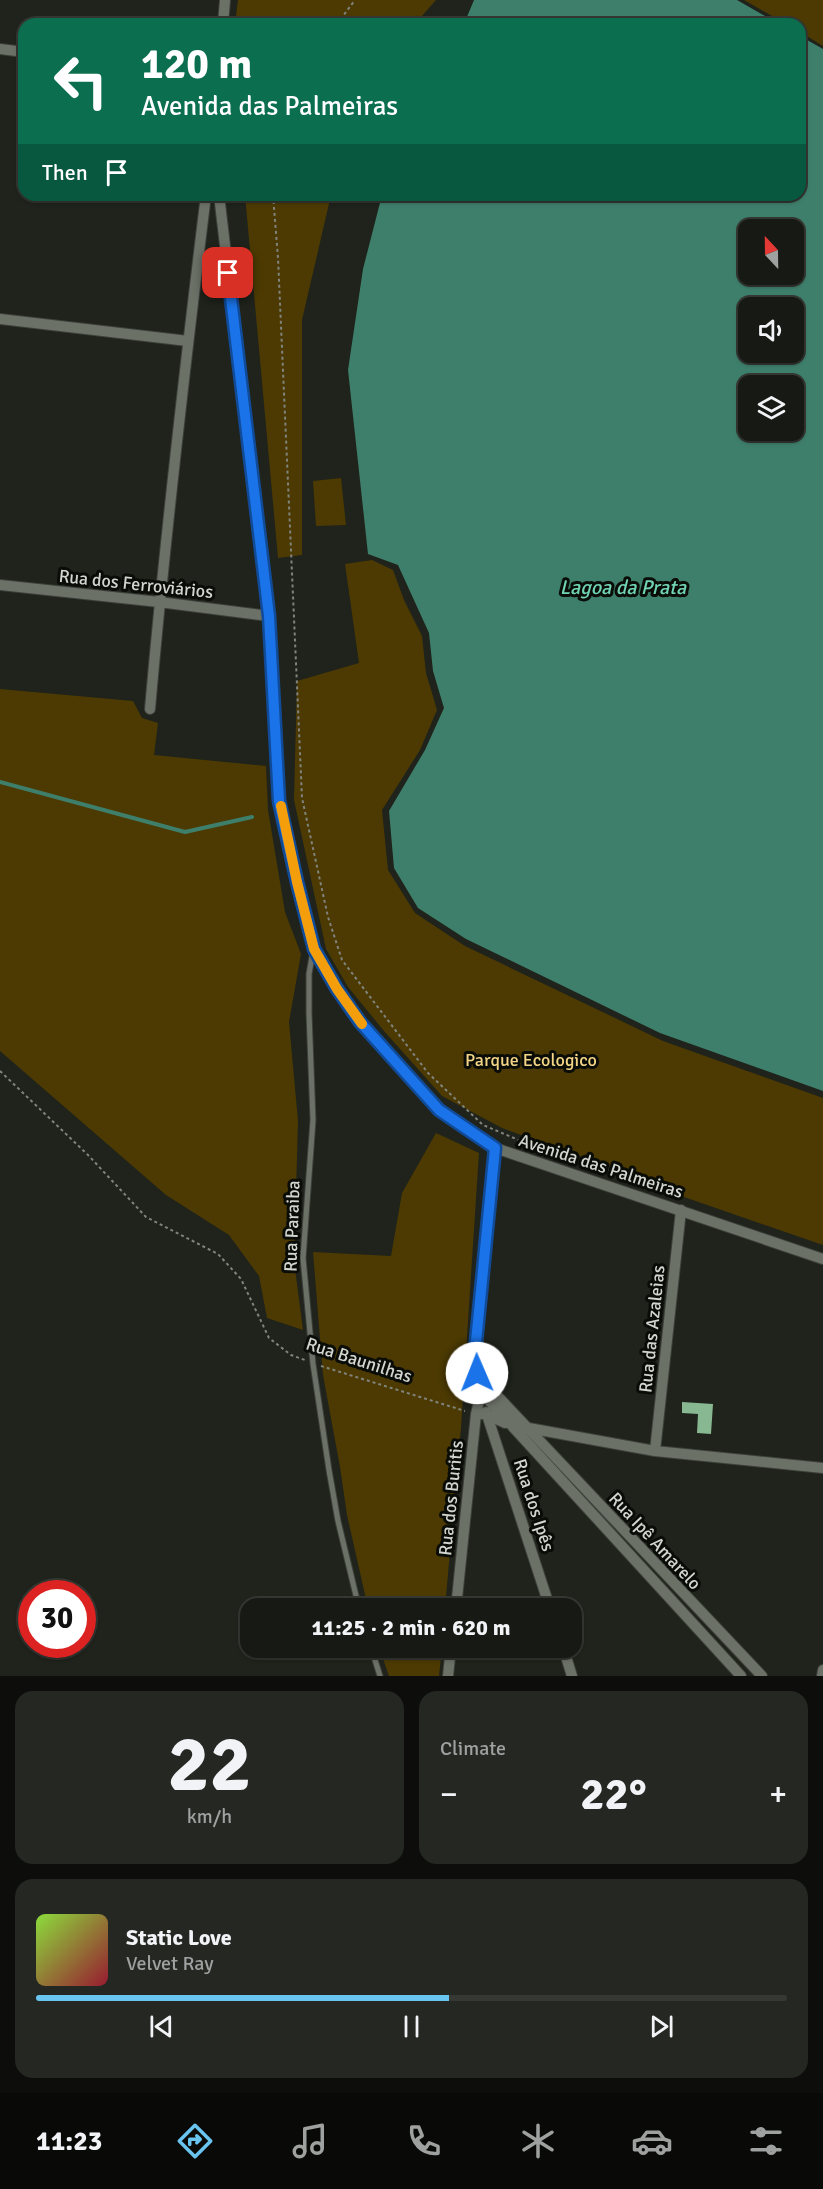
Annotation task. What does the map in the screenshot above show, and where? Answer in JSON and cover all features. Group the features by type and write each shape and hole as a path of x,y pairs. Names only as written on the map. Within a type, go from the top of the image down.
{"street":[{"path":"224,18 225,0"},
{"path":"0,49 18,51"},
{"path":"150,709 159,602 206,201"},
{"name":"Avenida das Palmeiras","path":"220,201 269,616 279,801 314,949 337,989 360,1022 439,1110 495,1148 823,1259"},
{"path":"0,319 188,341"},
{"name":"Rua dos Ferroviários","path":"0,585 269,616"},
{"name":"Rua dos Buritis","path":"457,1598 481,1414 482,1385 476,1342 495,1148"},
{"name":"Rua das Azaleias","path":"656,1451 681,1210"},
{"path":"482,1385 509,1425"},
{"path":"494,1400 481,1414 509,1425 656,1451 823,1468"},
{"path":"494,1400 525,1427"},
{"name":"Rua dos Ipês","path":"481,1414 546,1598"},
{"name":"Rua Ipê Amarelo","path":"509,1425 741,1676"},
{"name":"Rua Ipê Amarelo","path":"525,1427 762,1676"},
{"path":"690,1622 699,1611"},
{"path":"448,1676 450,1658"},
{"path":"566,1658 572,1676"},
{"path":"822,1676 823,1670"}],"lane":[{"name":"Rua Paraiba","path":"314,949 309,974 312,1120 303,1258 313,1364 338,1521 357,1598"},
{"path":"374,1658 380,1676"}],"path":[{"path":"342,18 355,0"},
{"path":"273,201 302,798 328,917 342,960 428,1073 483,1125 528,1144 598,1166 631,1180"},
{"name":"Rua Baunilhas","path":"0,1071 88,1155 146,1217 218,1254 241,1279 269,1338 291,1355 313,1364 481,1414"}],"green space":[{"path":"238,0 436,0 420,18 236,18"},
{"path":"744,0 823,0 823,46 806,36 806,18 776,18"},
{"path":"246,201 330,201 302,320 302,555 278,558"},
{"path":"341,478 346,525 316,526 313,481"},
{"name":"Parque Ecologico","path":"372,560 393,570 404,600 422,636 426,673 437,710 420,750 382,810 388,870 415,913 465,946 663,1041 823,1098 823,1245 684,1197 630,1174 502,1128 442,1096 348,987 326,949 294,800 297,681 359,663 345,564"},
{"path":"0,689 133,701 142,718 158,723 154,755 266,766 268,810 285,912 301,954 289,1022 298,1121 294,1261 303,1330 267,1318 259,1276 229,1235 166,1195 0,1051"},
{"path":"436,1133 479,1153 461,1428 446,1598 366,1598 347,1515 323,1375 313,1252 391,1256 402,1193"},
{"path":"383,1658 441,1658 439,1676 389,1676"}],"water":[{"path":"474,0 737,0 768,18 466,18"},
{"name":"Lagoa da Prata","path":"806,39 823,49 823,1091 660,1033 466,939 418,908 394,868 389,811 425,750 444,708 433,671 429,633 398,565 368,554 348,370 363,269 380,201 806,201"}],"building":[{"path":"682,1402 713,1404 711,1434 697,1433 698,1414 682,1413"}],"waterway":[{"path":"0,782 185,832 252,817"}],"slow traffic":[{"path":"281,806 314,949 337,989 362,1024"}],"route":[{"path":"228,273 269,616 279,801 314,949 337,989 360,1022 439,1110 495,1148 476,1342 477,1373"}]}
